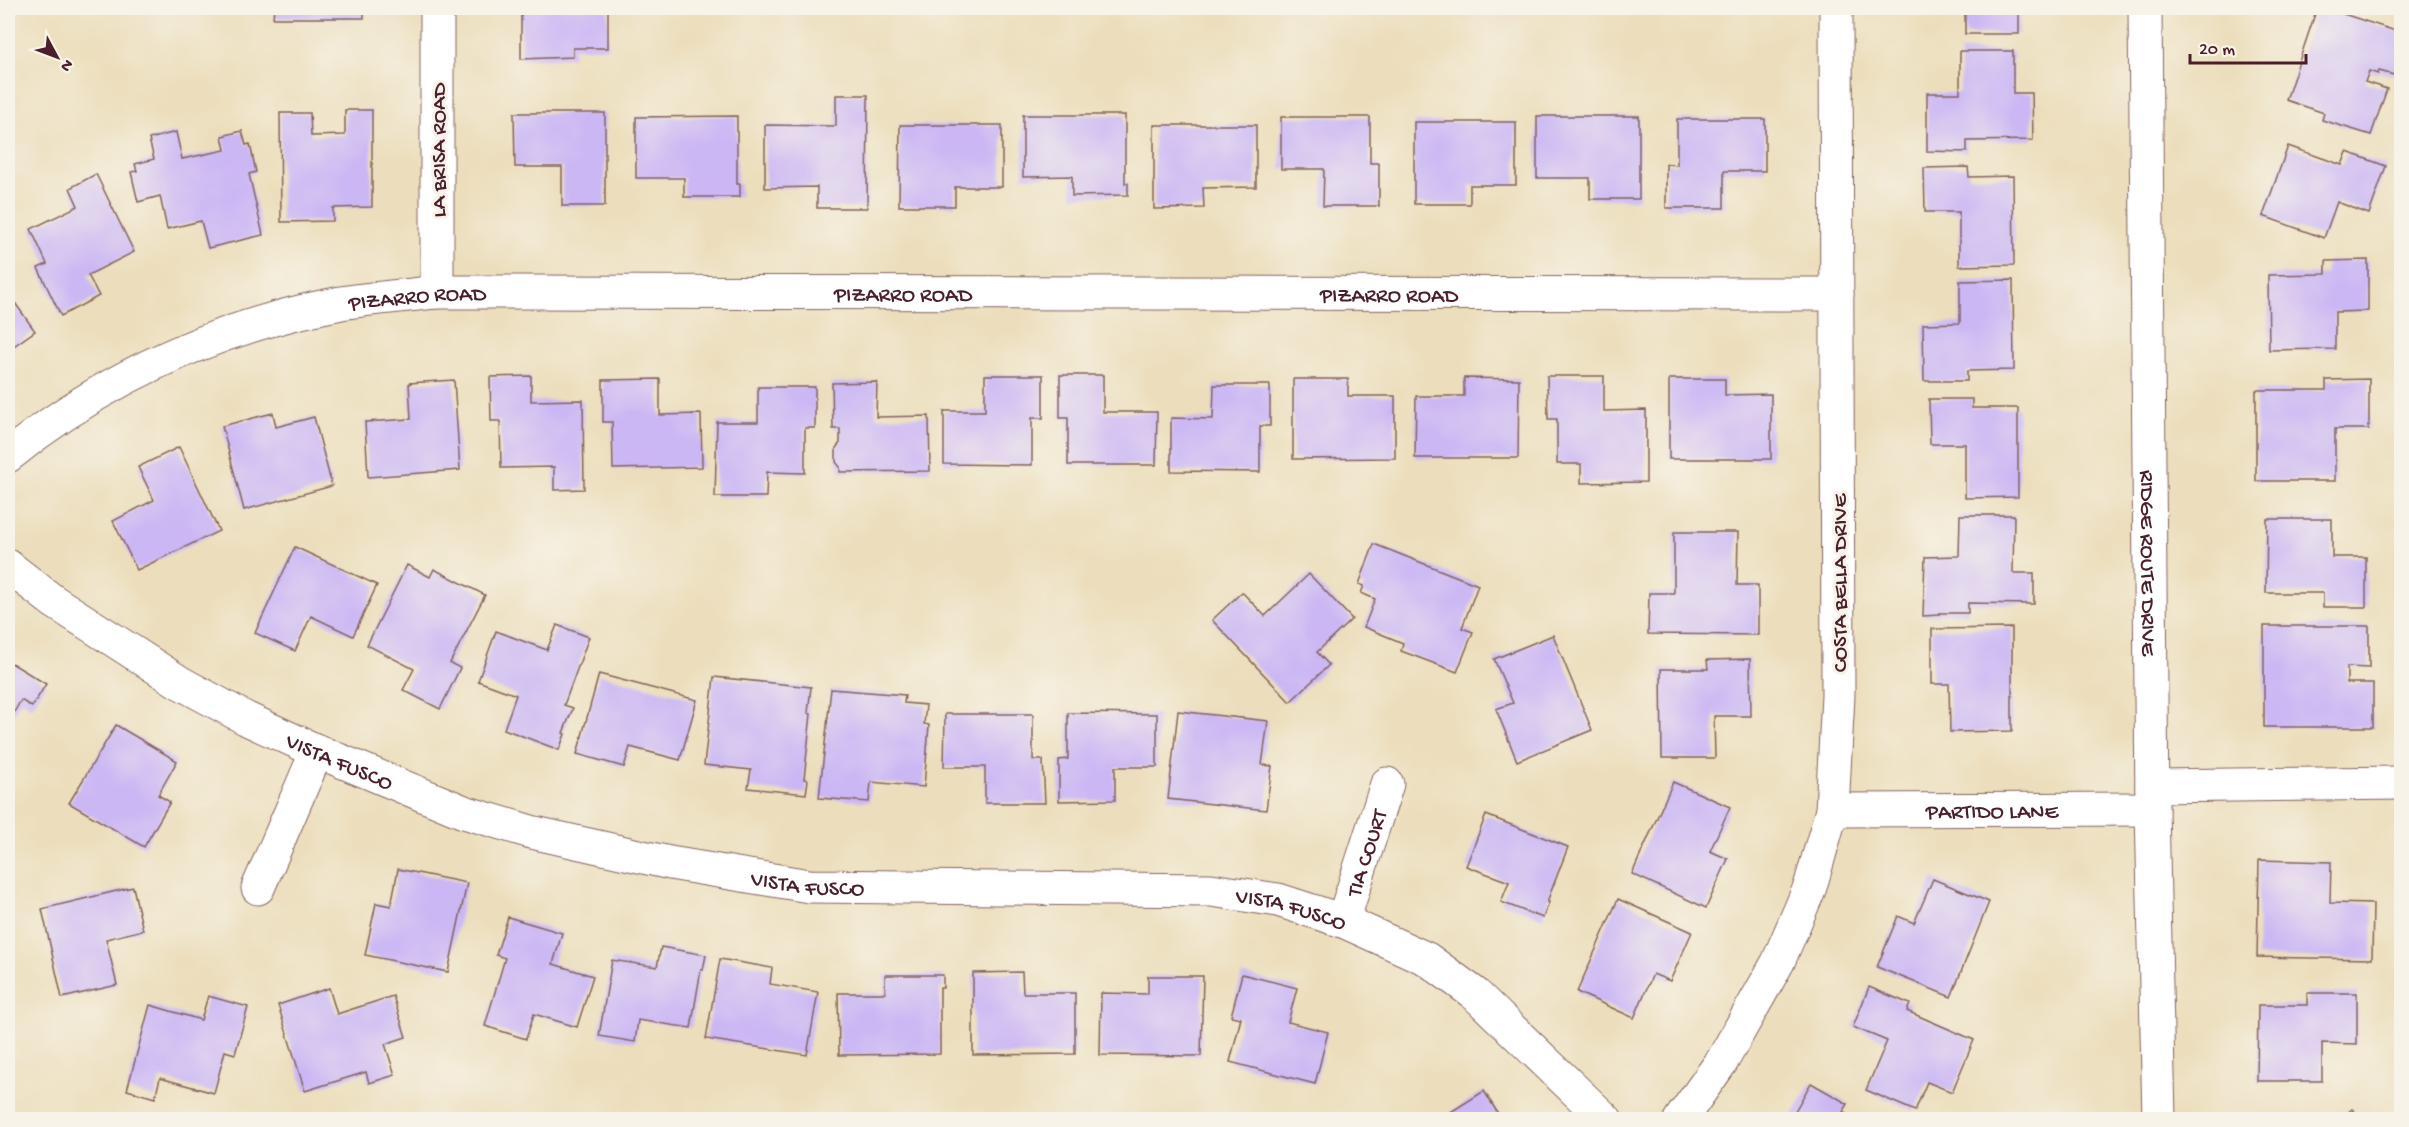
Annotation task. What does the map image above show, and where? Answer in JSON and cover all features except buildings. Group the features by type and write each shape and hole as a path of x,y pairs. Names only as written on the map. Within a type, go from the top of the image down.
{"street":[{"name":"LA BRISA ROAD","path":"437,8 437,292"},
{"name":"COSTA BELLA DRIVE","path":"1680,1119 1722,1061 1778,962 1810,887 1832,810 1838,695 1836,8"},
{"name":"RIDGE ROUTE DRIVE","path":"2145,8 2152,798 2159,1119"},
{"name":"PIZARRO ROAD","path":"8,456 38,431 115,383 174,352 236,328 342,303 437,292 1837,294"},
{"name":"VISTA FUSCO","path":"8,566 53,601 179,682 247,719 317,751 464,812 531,832 670,863 809,886 1211,890 1278,900 1343,921 1427,959 1475,994 1606,1119"},
{"path":"258,888 317,751"},
{"name":"PARTIDO LANE","path":"1832,810 2152,798 2402,783"},
{"name":"TIA COURT","path":"1343,921 1387,784"}]}
